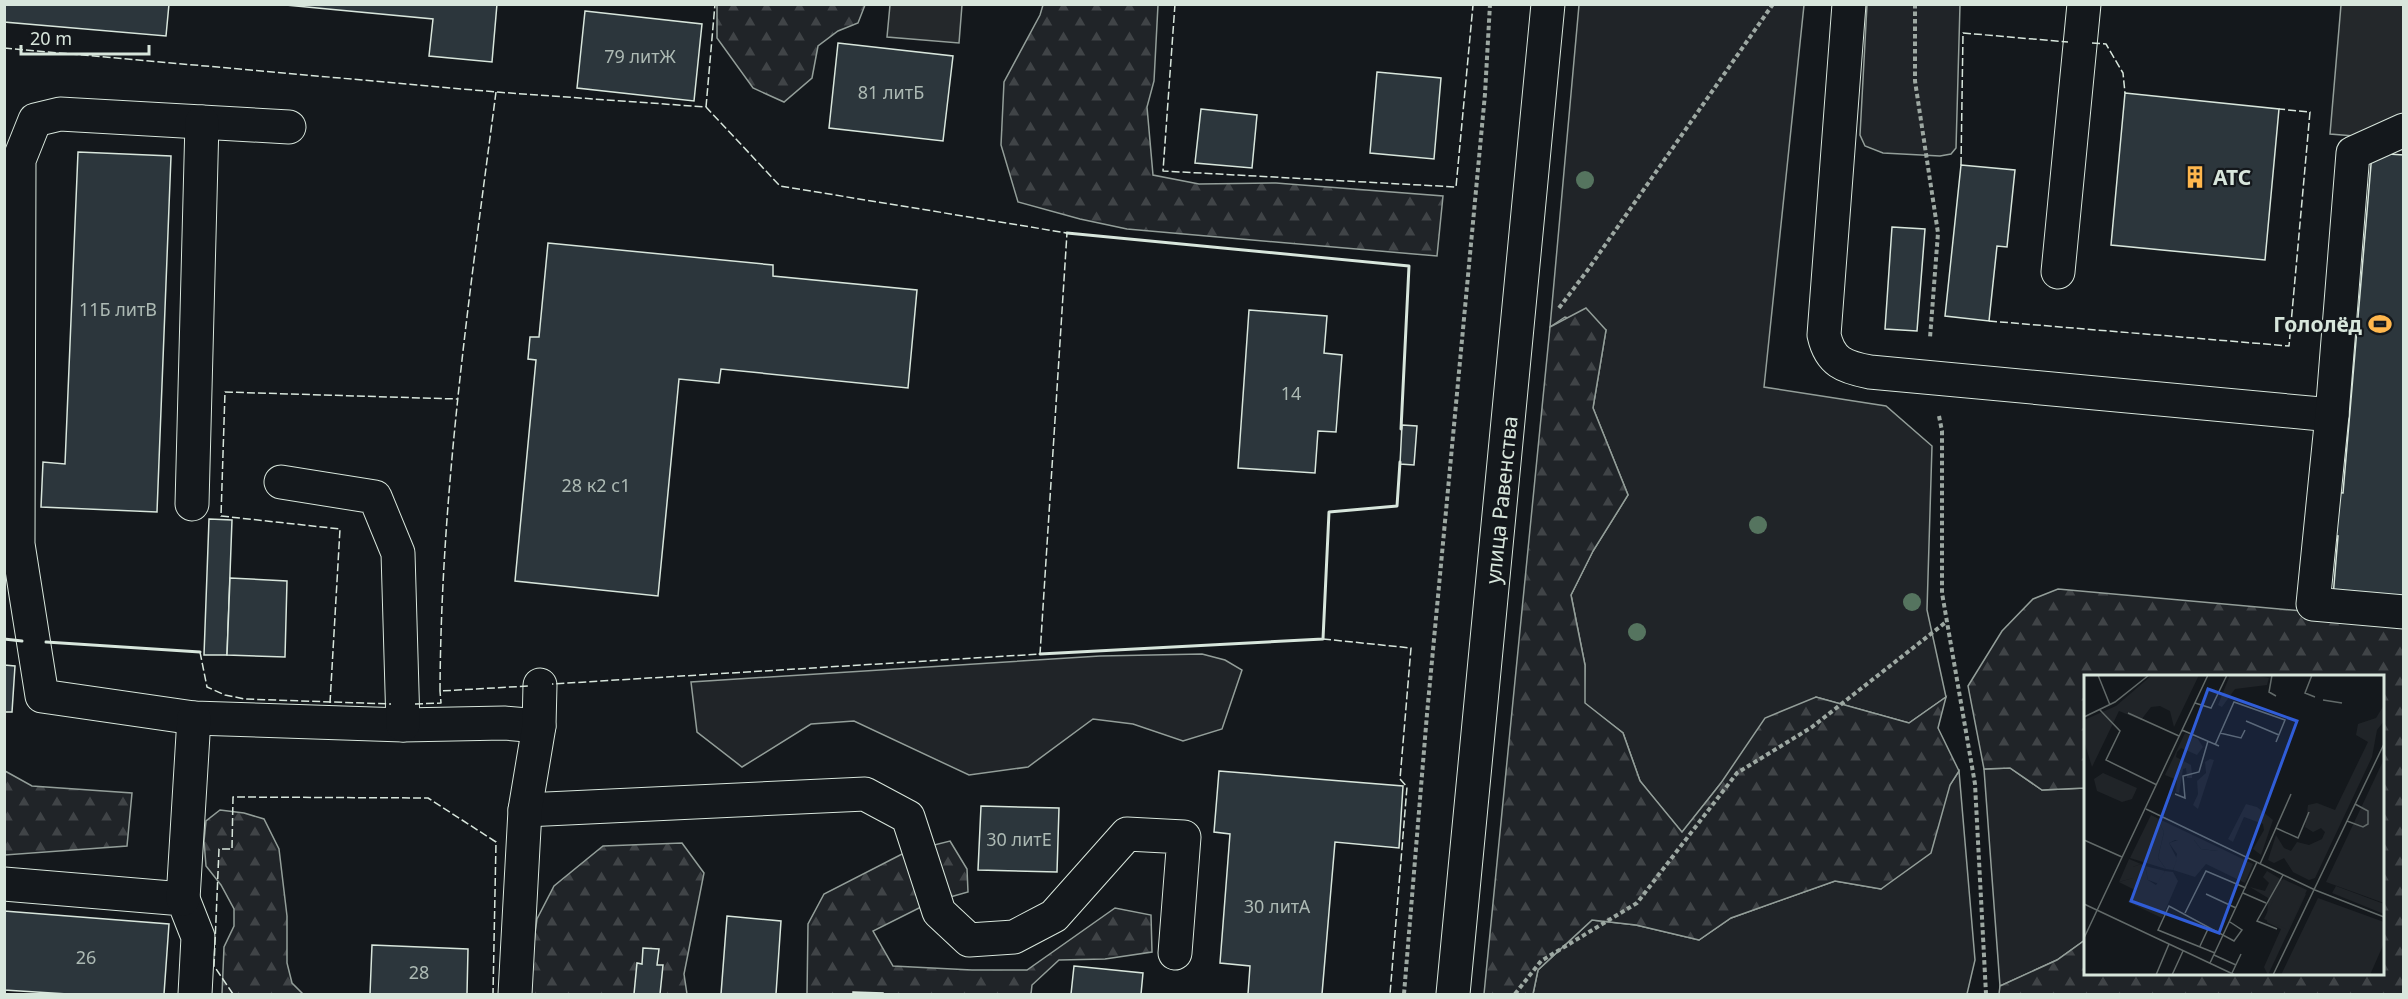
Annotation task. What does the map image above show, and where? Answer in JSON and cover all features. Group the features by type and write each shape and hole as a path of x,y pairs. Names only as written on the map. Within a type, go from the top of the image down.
{"street":[{"name":"улица Равенства","path":"1453,994 1548,4"},
{"path":"1849,4 1824,335 1827,350 1836,360 1852,369 1931,379 2331,415"},
{"path":"2058,272 2084,4"},
{"path":"289,127 60,114 35,120 19,160 18,544 42,696 194,718 403,725 504,723 539,726"},
{"path":"192,504 202,122"},
{"path":"2403,130 2353,153 2313,604 2403,612"},
{"path":"281,482 375,497 398,553 403,725"},
{"path":"515,994 525,810 539,726 540,685"},
{"path":"194,718 183,899 198,937 195,994"},
{"path":"525,810 865,794 908,817 939,912 969,940 1014,937 1054,916 1127,834 1184,837 1175,953"},
{"path":"4,884 183,899"}],"path":[{"path":"1404,994 1427,714 1485,94 1490,4"},
{"path":"1558,308 1587,271 1773,4"},
{"path":"1915,4 1915,81 1938,232 1930,336 1931,379 1942,431 1942,593 1975,784 1986,994"},
{"path":"1515,994 1541,961 1637,903 1737,773 1812,727 1946,622"}],"green space":[{"path":"717,4 865,5 858,23 838,31 818,46 812,78 784,102 753,88 717,38"},
{"path":"1043,5 1158,5 1154,81 1147,107 1153,175 1199,184 1276,183 1443,196 1437,256 1127,229 1018,202 1001,145 1004,82 1040,15"},
{"path":"1579,5 1804,5 1764,387 1886,406 1932,446 1927,610 1946,697 1909,723 1816,697 1721,783 1682,833 1640,781 1623,733 1584,703 1585,665 1571,595 1593,551 1628,495 1593,408 1606,330 1565,317 1550,327"},
{"path":"1867,5 1960,5 1956,148 1951,154 1940,156 1883,153 1865,146 1860,135"},
{"path":"1586,308 1606,330 1593,408 1628,495 1593,551 1571,595 1585,665 1585,703 1623,733 1640,781 1682,832 1721,783 1765,718 1816,697 1909,723 1946,697 1938,728 1959,771 1950,785 1931,853 1881,889 1835,881 1731,918 1699,940 1636,925 1592,920 1538,970 1533,994 1484,994 1550,327"},
{"path":"2058,589 2403,620 2403,994 1999,994 2000,986 2057,960 2084,941 2084,975 2384,975 2384,675 2084,675 2084,788 2042,790 2010,768 1984,769 1968,686 2002,631 2033,599"},
{"path":"1202,654 1225,660 1242,670 1222,729 1183,741 1133,724 1093,719 1028,767 969,775 854,721 811,724 742,767 697,732 691,682 1100,656"},
{"path":"2010,768 2042,790 2084,788 2084,941 2057,960 2000,986 1984,769"},
{"path":"5,771 32,786 132,793 127,846 5,855"},
{"path":"1959,771 1975,960 1967,994 1533,994 1538,970 1592,920 1636,925 1699,940 1731,918 1835,881 1881,889"},
{"path":"220,810 244,813 264,819 279,849 287,916 287,963 292,983 303,994 222,994 224,947 234,926 234,909 221,885 206,866 204,841 206,821"},
{"path":"950,841 967,869 968,892 929,903 873,931 893,966 1027,970 1115,908 1151,915 1152,952 1105,959 1059,960 1032,985 1031,994 807,994 808,924 824,894 906,852"},
{"path":"682,843 704,873 684,974 687,994 527,994 537,919 554,886 603,846"}],"shaded area":[{"path":"890,5 962,5 959,43 887,37"},
{"path":"2341,5 2403,5 2403,140 2330,134"}],"building":[{"path":"4,4 169,4 166,36 4,22"},
{"path":"275,4 497,4 492,62 429,56 433,19"},
{"path":"585,11 702,24 694,101 577,88"},
{"path":"838,43 953,56 943,141 829,128"},
{"path":"1377,72 1441,78 1434,159 1370,153"},
{"name":"АТС","path":"2125,93 2279,109 2265,260 2111,245"},
{"path":"1201,109 1257,115 1252,168 1195,163"},
{"path":"78,152 171,156 157,512 41,507 43,462 65,464"},
{"name":"Гололёд","path":"2372,153 2404,155 2404,603 2333,597 2338,536 2324,535 2328,492 2343,493"},
{"path":"1961,165 2015,170 2007,247 1997,246 1989,321 1945,316"},
{"path":"1892,227 1925,229 1917,331 1885,329"},
{"path":"548,243 773,265 773,276 917,290 908,388 721,369 719,383 679,379 658,596 515,581 536,360 528,359 530,337 539,337"},
{"path":"1249,310 1327,316 1324,353 1342,355 1336,432 1318,431 1315,473 1238,468"},
{"path":"1402,425 1417,426 1414,465 1400,464"},
{"path":"209,519 232,520 227,655 204,655"},
{"path":"230,578 287,581 285,657 227,655"},
{"path":"4,665 15,666 12,712 4,712"},
{"path":"1219,771 1403,786 1399,848 1335,842 1322,994 1248,994 1250,966 1220,963 1230,834 1214,832"},
{"path":"981,806 1059,808 1057,872 978,870"},
{"path":"4,911 169,924 164,994 68,994 4,990"},
{"path":"727,916 781,921 776,994 721,994"},
{"path":"372,945 468,949 467,994 370,994"},
{"path":"643,948 659,949 657,965 663,965 660,994 634,994 637,963 642,964"},
{"path":"1074,966 1143,973 1141,994 1071,994"},
{"path":"853,992 883,993 883,994 853,994"}],"fence":[{"path":"706,107 715,4"},
{"path":"1175,4 1163,171 1456,187 1473,5 1468,4"},
{"path":"1961,165 1963,33 2068,42"},
{"path":"2092,43 2106,44 2123,73 2125,93"},
{"path":"4,48 496,92 706,107 780,186 1067,233 1040,654 552,684"},
{"path":"496,92 467,316 451,466 440,691 528,686"},
{"path":"1989,321 2289,346 2310,112 2279,109"},
{"path":"330,703 340,529 221,516 225,392 457,399"},
{"path":"1323,639 1411,648 1400,779 1407,787 1390,994"},
{"path":"200,652 207,687 225,695 245,699 391,704"},
{"path":"415,704 441,703 440,691"},
{"path":"233,994 214,966 219,849 232,849 233,797 428,798 496,842 493,994"}],"wall":[{"path":"1067,233 1409,266 1401,429"},
{"path":"1040,654 1323,639 1329,512 1397,506 1400,462"},
{"path":"4,639 22,641"},
{"path":"46,642 200,652"}],"place":[{"name":"АТС","path":"2195,177"},
{"name":"Гололёд","path":"2380,324"}]}
